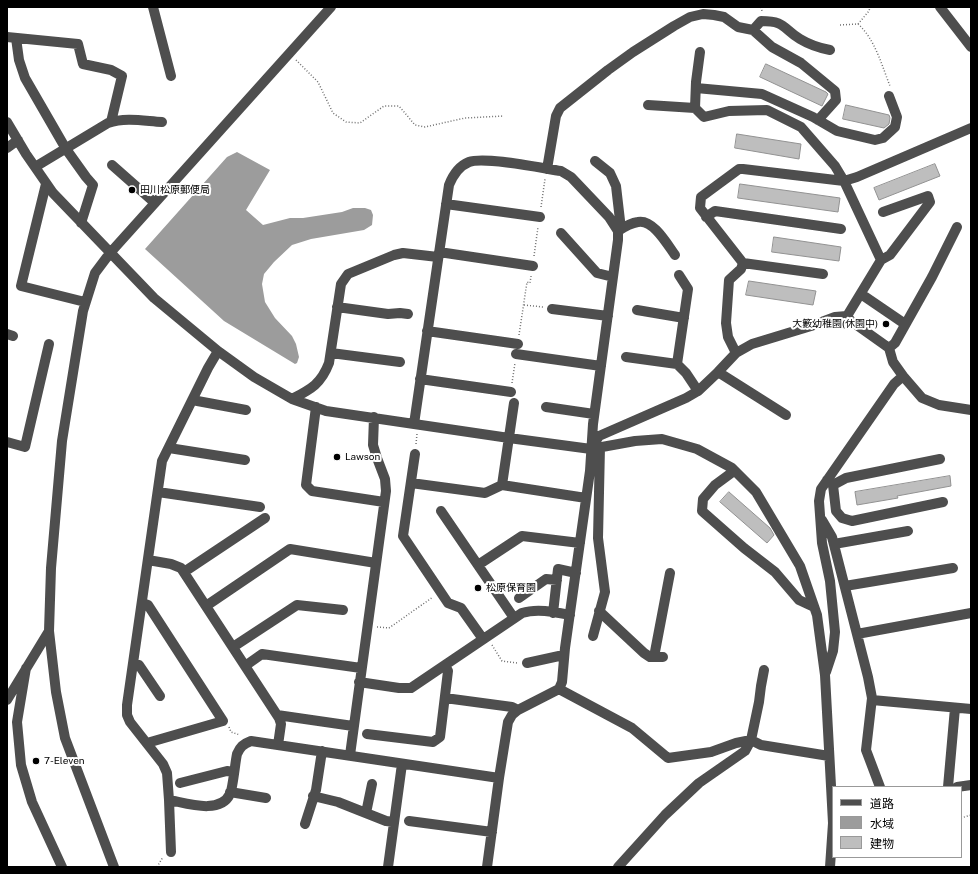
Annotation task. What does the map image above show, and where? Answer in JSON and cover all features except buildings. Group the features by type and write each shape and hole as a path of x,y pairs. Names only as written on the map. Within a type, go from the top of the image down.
{"street":[{"path":"153,7 171,76"},
{"path":"114,867 65,738 56,692 49,631 51,568 62,440 83,311 95,273 110,253 331,7"},
{"path":"940,7 971,47"},
{"path":"547,169 556,116 560,108 633,52 690,17 703,14 714,14 724,17 738,27 753,30 772,48 801,63 835,91 836,100 818,120"},
{"path":"753,30 761,21 773,21 781,24 799,39 813,46 830,50"},
{"path":"81,223 93,185 66,149 24,78 11,37 78,44 83,64 111,70 122,76 111,122"},
{"path":"695,108 700,52"},
{"path":"696,88 762,94 818,120 837,131 875,140 883,138 895,127 897,117 889,96"},
{"path":"648,105 695,108 704,117 729,111 767,110 801,127 835,166 844,181 881,260"},
{"path":"35,167 116,120 129,119 162,122"},
{"path":"7,122 53,193 154,298 218,351 254,377 292,399 326,411 509,438 595,448 635,441 662,439 697,449 732,468 756,492 800,566 817,615 825,675 832,823 830,867"},
{"path":"823,274 743,263 700,208 701,197 743,168 844,181 857,177 971,128"},
{"path":"7,148 18,140"},
{"path":"416,424 420,379 449,185 452,177 461,166 469,162 483,160 561,170 571,177 620,230"},
{"path":"593,636 605,592 598,538 594,414 620,230 616,186 610,173 595,162"},
{"path":"112,165 155,203"},
{"path":"46,184 21,286 86,302"},
{"path":"847,316 881,260 890,255 930,202 928,196 883,212"},
{"path":"446,204 540,217"},
{"path":"706,217 715,211 841,229"},
{"path":"620,230 630,224 640,221 653,226 675,255"},
{"path":"889,348 895,343 932,277 957,227"},
{"path":"561,233 597,273 613,277"},
{"path":"292,399 309,390 325,375 329,363 341,284 348,274 394,255 403,253 438,255 533,266"},
{"path":"736,353 728,337 726,323 729,280 741,269 743,263"},
{"path":"677,364 688,289 679,275"},
{"path":"861,294 905,324"},
{"path":"337,307 388,314 408,314"},
{"path":"552,309 608,316"},
{"path":"637,310 684,318"},
{"path":"487,867 508,722 512,715 518,710 559,689 562,682 564,657 590,471 599,436 686,398 698,391 736,353 752,344 835,317 847,316"},
{"path":"847,316 851,321 889,348 893,362 922,398 939,405 971,410"},
{"path":"427,331 518,344"},
{"path":"7,442 25,447 49,344"},
{"path":"172,852 167,773 164,764 130,722 127,715 127,705 162,461 218,351"},
{"path":"330,353 400,362"},
{"path":"516,354 601,366"},
{"path":"626,357 677,364 686,372 698,391"},
{"path":"718,372 786,415"},
{"path":"903,376 894,384 830,483 836,511 842,518 852,521 943,502"},
{"path":"420,379 511,392"},
{"path":"192,400 246,410"},
{"path":"502,485 514,403"},
{"path":"316,407 306,485 312,491 384,502"},
{"path":"546,407 594,414"},
{"path":"350,755 384,502 385,479 373,445 374,417"},
{"path":"169,448 245,460"},
{"path":"415,454 403,536 448,603 461,608 485,638"},
{"path":"825,675 833,651 835,632 830,581 822,543 819,501 821,488 830,483 846,478 940,459"},
{"path":"734,471 715,485 703,499 702,511 744,548 775,572 799,600 814,607"},
{"path":"410,483 485,493 502,485 586,498"},
{"path":"158,492 260,507"},
{"path":"441,511 514,618"},
{"path":"184,572 265,518"},
{"path":"821,518 832,537 868,677 872,700 866,750 880,786"},
{"path":"834,544 908,531"},
{"path":"478,566 522,536 580,543"},
{"path":"206,606 290,549 376,564"},
{"path":"148,560 171,564 181,568 184,572 277,715 281,724 278,745"},
{"path":"845,586 953,568"},
{"path":"553,613 558,569 576,573"},
{"path":"600,611 644,653 650,657 659,657 670,573"},
{"path":"519,598 546,579 557,580"},
{"path":"142,603 148,605 223,721 147,743"},
{"path":"233,647 297,605 343,610"},
{"path":"359,682 399,688 411,688 522,613 529,610 570,615"},
{"path":"857,634 971,613"},
{"path":"7,700 49,631"},
{"path":"245,666 262,654 361,668"},
{"path":"527,663 559,656 564,657"},
{"path":"133,664 139,665 160,696"},
{"path":"368,734 433,742 440,737 448,671 445,665"},
{"path":"26,668 17,722 21,765 32,802 62,867"},
{"path":"618,867 677,804 699,783 746,751 751,740 760,702 764,670"},
{"path":"559,689 632,728 668,758 711,752 736,743 751,740 761,745 829,756"},
{"path":"445,698 512,707 518,710"},
{"path":"872,700 971,709"},
{"path":"948,786 955,708"},
{"path":"277,715 353,726"},
{"path":"169,800 207,807 215,806 224,802 230,792 239,749 247,742 251,741 499,778"},
{"path":"305,824 316,790 322,751"},
{"path":"388,867 402,764"},
{"path":"180,783 227,771 234,772"},
{"path":"366,814 372,784"},
{"path":"230,792 266,798"},
{"path":"313,796 338,802 366,814 386,821 394,822"},
{"path":"409,821 492,832"}],"path":[{"path":"840,25 858,24 869,11 870,7"},
{"path":"858,24 869,37 877,54 891,88 889,96"},
{"path":"289,54 318,82 333,113 346,122 360,122 384,106 399,106 415,125 425,127 465,118 504,116"},
{"path":"518,344 527,282 530,283 533,266 547,169"},
{"path":"524,305 552,309"},
{"path":"511,392 516,354"},
{"path":"415,454 416,424"},
{"path":"389,628 440,592"},
{"path":"485,638 502,661 527,663"},
{"path":"223,721 228,724 231,732 246,737 247,742"}],"water":[{"path":"237,152 270,170 246,210 263,225 290,218 303,218 342,212 353,208 365,208 371,210 373,215 372,225 364,230 311,239 292,245 264,274 262,284 265,302 275,318 292,336 296,344 299,357 297,363 295,364 224,321 145,249 227,157"}],"place":[{"name":"田川松原郵便局","path":"132,190"},
{"name":"大籔幼稚園(休園中)","path":"886,324"},
{"name":"Lawson","path":"337,457"},
{"name":"松原保育園","path":"478,588"},
{"name":"7-Eleven","path":"36,761"}]}
